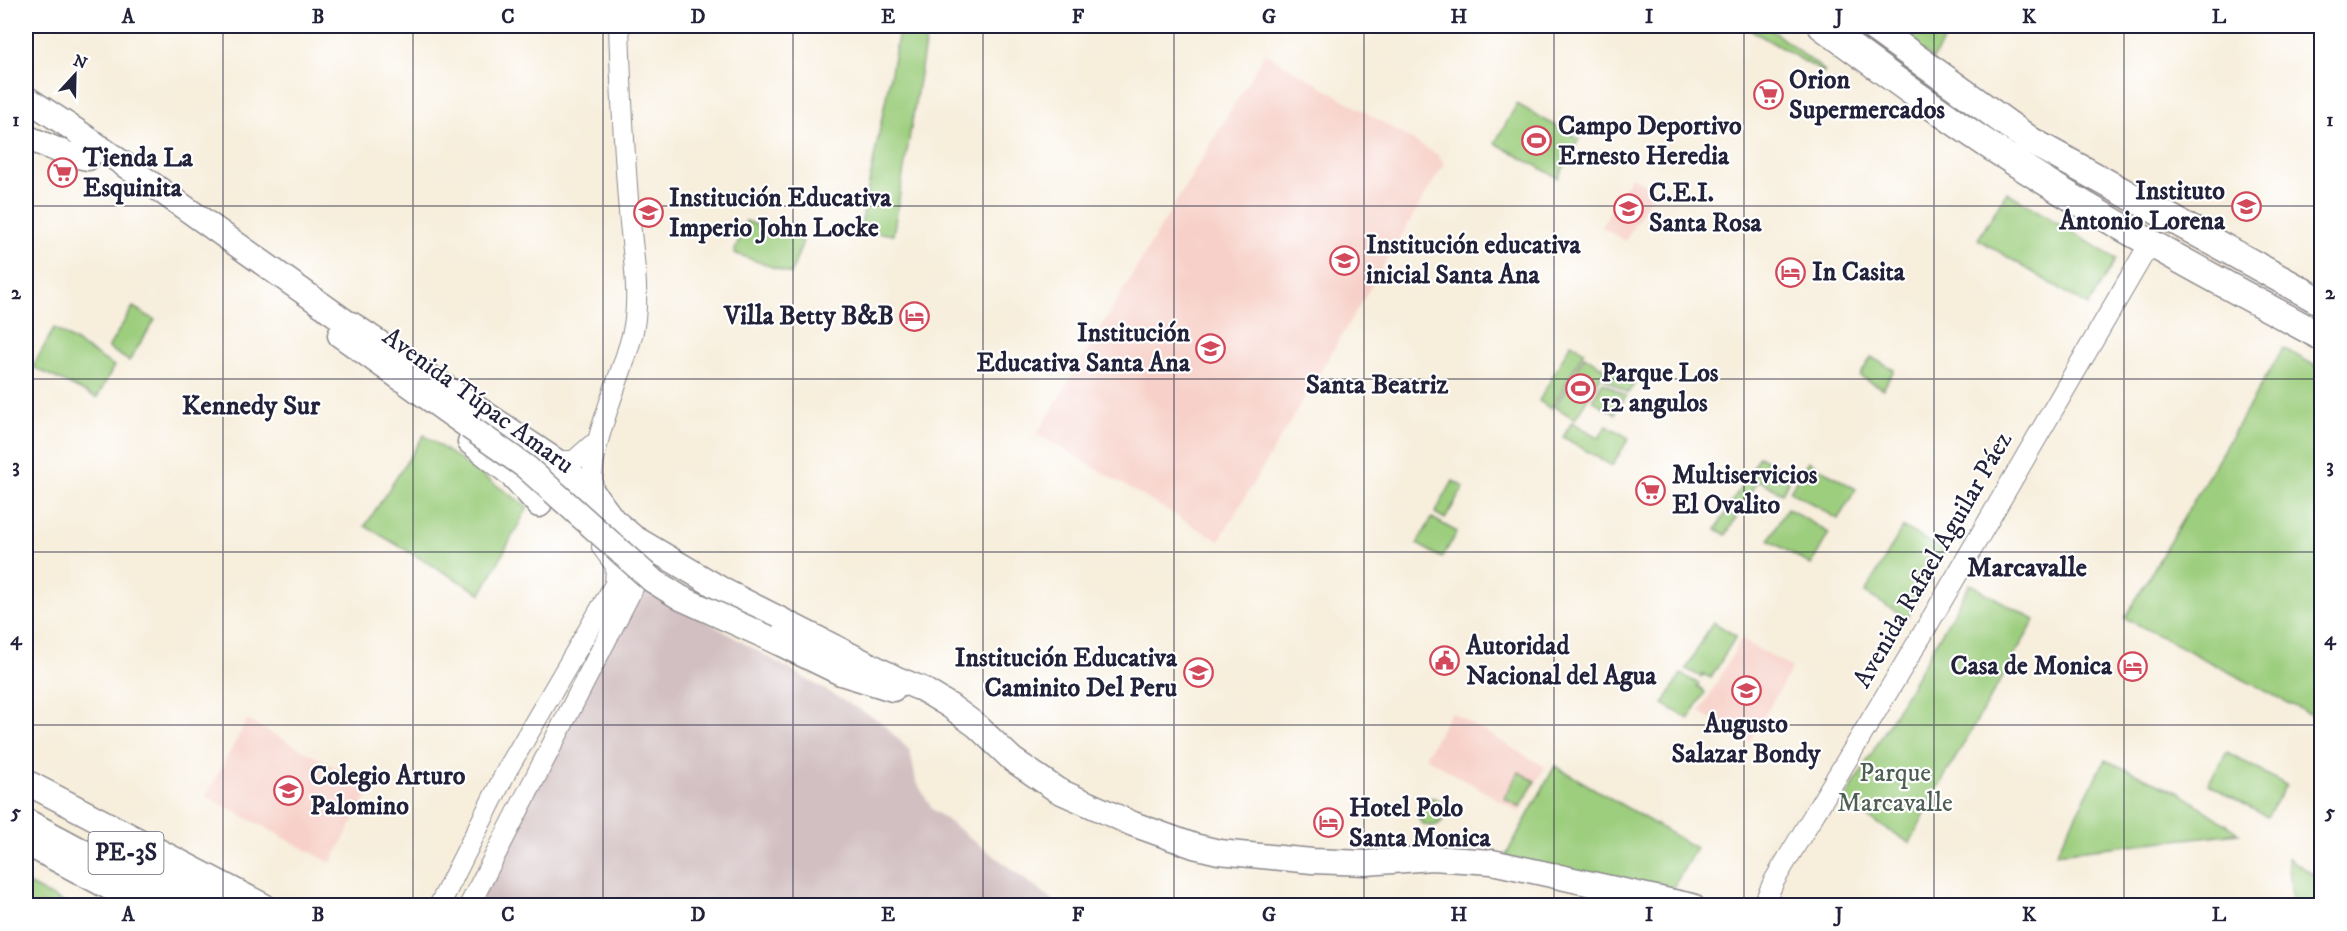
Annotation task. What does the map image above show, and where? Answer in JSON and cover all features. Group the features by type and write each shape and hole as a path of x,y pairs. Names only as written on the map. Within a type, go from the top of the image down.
{"highway":[{"path":"1822,26 1916,95 2017,163 2150,243 2322,337"},
{"path":"1872,26 2031,141 2322,302"},
{"path":"2282,315 2296,288"}],"main road":[{"name":"Avenida Túpac Amaru","path":"26,98 81,134 351,324 403,369 472,423"},
{"name":"Avenida Túpac Amaru","path":"26,117 78,156 472,423"},
{"path":"26,137 78,156"},
{"path":"321,322 377,374 496,460 539,505"},
{"path":"351,324 556,460 593,493 613,520 633,537 677,565 897,679"},
{"path":"472,423 540,465 669,580 841,673 914,697 970,737 1018,780 1103,826 1183,856 1228,864 1346,876 1390,878 1447,873 1501,878 1623,906"},
{"path":"770,633 841,662 922,689 977,726 1013,760 1057,790 1133,824 1194,846 1219,852 1312,861 1366,863 1432,858 1492,862 1621,888 1692,906"},
{"name":"PE-3S","path":"26,782 264,906"},
{"name":"PE-3S","path":"26,800 226,906"},
{"name":"PE-3S","path":"26,821 185,906"},
{"name":"PE-3S","path":"26,843 144,906"}],"street":[{"path":"469,906 544,763 625,583 623,550 610,530 593,493 594,460 629,346 636,309 621,113 619,26"},
{"name":"Avenida Rafael Aguilar Páez","path":"1763,906 1774,881 1922,635 2150,243"},
{"path":"603,425 575,477 578,502 595,539 616,566 625,583"},
{"path":"556,460 574,461 592,445"},
{"path":"439,906 519,749 625,583"},
{"path":"519,749 544,763"}],"shaded area":[{"name":"Institución Educativa Santa Ana","path":"1265,53 1438,155 1444,164 1219,541 1037,434"},
{"name":"C.E.I. Santa Rosa","path":"1631,176 1655,190 1625,241 1601,227"},
{"path":"634,585 650,589 881,722 910,751 916,781 932,809 1059,905 461,906"},
{"name":"Augusto Salazar Bondy","path":"1741,639 1792,668 1750,741 1700,712"},
{"path":"1451,712 1545,767 1519,812 1425,757"},
{"name":"Colegio Arturo Palomino","path":"247,720 372,787 331,863 206,796"}],"green space":[{"path":"900,26 928,26 893,235 860,230"},
{"path":"1744,26 1766,26 1825,71 1824,73"},
{"path":"1888,26 1929,26 1945,38 1933,59"},
{"name":"Campo Deportivo Ernesto Heredia","path":"1517,104 1579,139 1558,178 1495,143"},
{"path":"2007,192 2116,259 2088,306 1978,239"},
{"path":"746,221 803,241 791,274 734,253"},
{"path":"133,307 155,320 129,361 108,348"},
{"path":"54,328 114,366 97,398 33,367"},
{"path":"1571,343 1584,351 1551,409 1539,401"},
{"path":"2283,348 2321,369 2321,720 2125,618"},
{"path":"1584,356 1605,369 1575,419 1555,407"},
{"path":"1871,357 1894,370 1883,389 1860,376"},
{"path":"1610,367 1635,383 1628,393 1604,378"},
{"path":"1603,382 1626,396 1615,414 1592,400"},
{"path":"1572,422 1599,438 1607,425 1629,438 1612,466 1563,437"},
{"path":"424,435 528,507 481,594 365,526"},
{"path":"1759,456 1792,475 1782,493 1758,480 1726,535 1716,529"},
{"path":"1808,461 1856,489 1838,519 1790,491"},
{"path":"1453,481 1464,487 1445,519 1435,513"},
{"path":"1787,508 1829,533 1811,565 1769,540"},
{"path":"1432,518 1457,532 1442,558 1417,544"},
{"path":"1903,527 1945,551 1907,618 1865,593"},
{"name":"Parque Marcavalle","path":"1970,584 2035,620 1937,790 1910,843 1843,803"},
{"path":"1713,622 1736,636 1711,678 1703,674 1701,677 1686,669"},
{"path":"1681,674 1699,684 1697,687 1705,692 1689,719 1663,704"},
{"path":"2227,752 2286,785 2267,817 2208,784"},
{"path":"2105,760 2180,793 2239,833 2056,853"},
{"path":"1555,766 1696,848 1670,893 1505,857"},
{"path":"1519,772 1535,781 1520,807 1504,798"},
{"path":"1431,798 1441,802 1445,812 1441,822 1431,826 1421,822 1417,812 1421,802"},
{"path":"2288,858 2321,879 2321,905 2293,905"},
{"path":"26,883 68,905 26,905"}],"place":[{"name":"Orion Supermercados","path":"1768,95"},
{"name":"Campo Deportivo Ernesto Heredia","path":"1537,141"},
{"name":"Tienda La Esquinita","path":"62,173"},
{"name":"Instituto Antonio Lorena","path":"2246,206"},
{"name":"C.E.I. Santa Rosa","path":"1628,208"},
{"name":"Institución Educativa Imperio John Locke","path":"648,213"},
{"name":"Institución educativa inicial Santa Ana","path":"1345,260"},
{"name":"In Casita","path":"1791,272"},
{"name":"Villa Betty B&B","path":"915,316"},
{"name":"Institución Educativa Santa Ana","path":"1211,348"},
{"name":"Parque Los 12 angulos","path":"1580,388"},
{"name":"Multiservicios El Ovalito","path":"1651,490"},
{"name":"Autoridad Nacional del Agua","path":"1445,661"},
{"name":"Casa de Monica","path":"2133,666"},
{"name":"Institución Educativa Caminito Del Peru","path":"1198,673"},
{"name":"Augusto Salazar Bondy","path":"1746,690"},
{"name":"Colegio Arturo Palomino","path":"289,791"},
{"name":"Hotel Polo Santa Monica","path":"1328,823"}],"district":[{"name":"Santa Beatriz","path":"1377,385"},
{"name":"Kennedy Sur","path":"251,406"},
{"name":"Marcavalle","path":"2027,568"}]}
